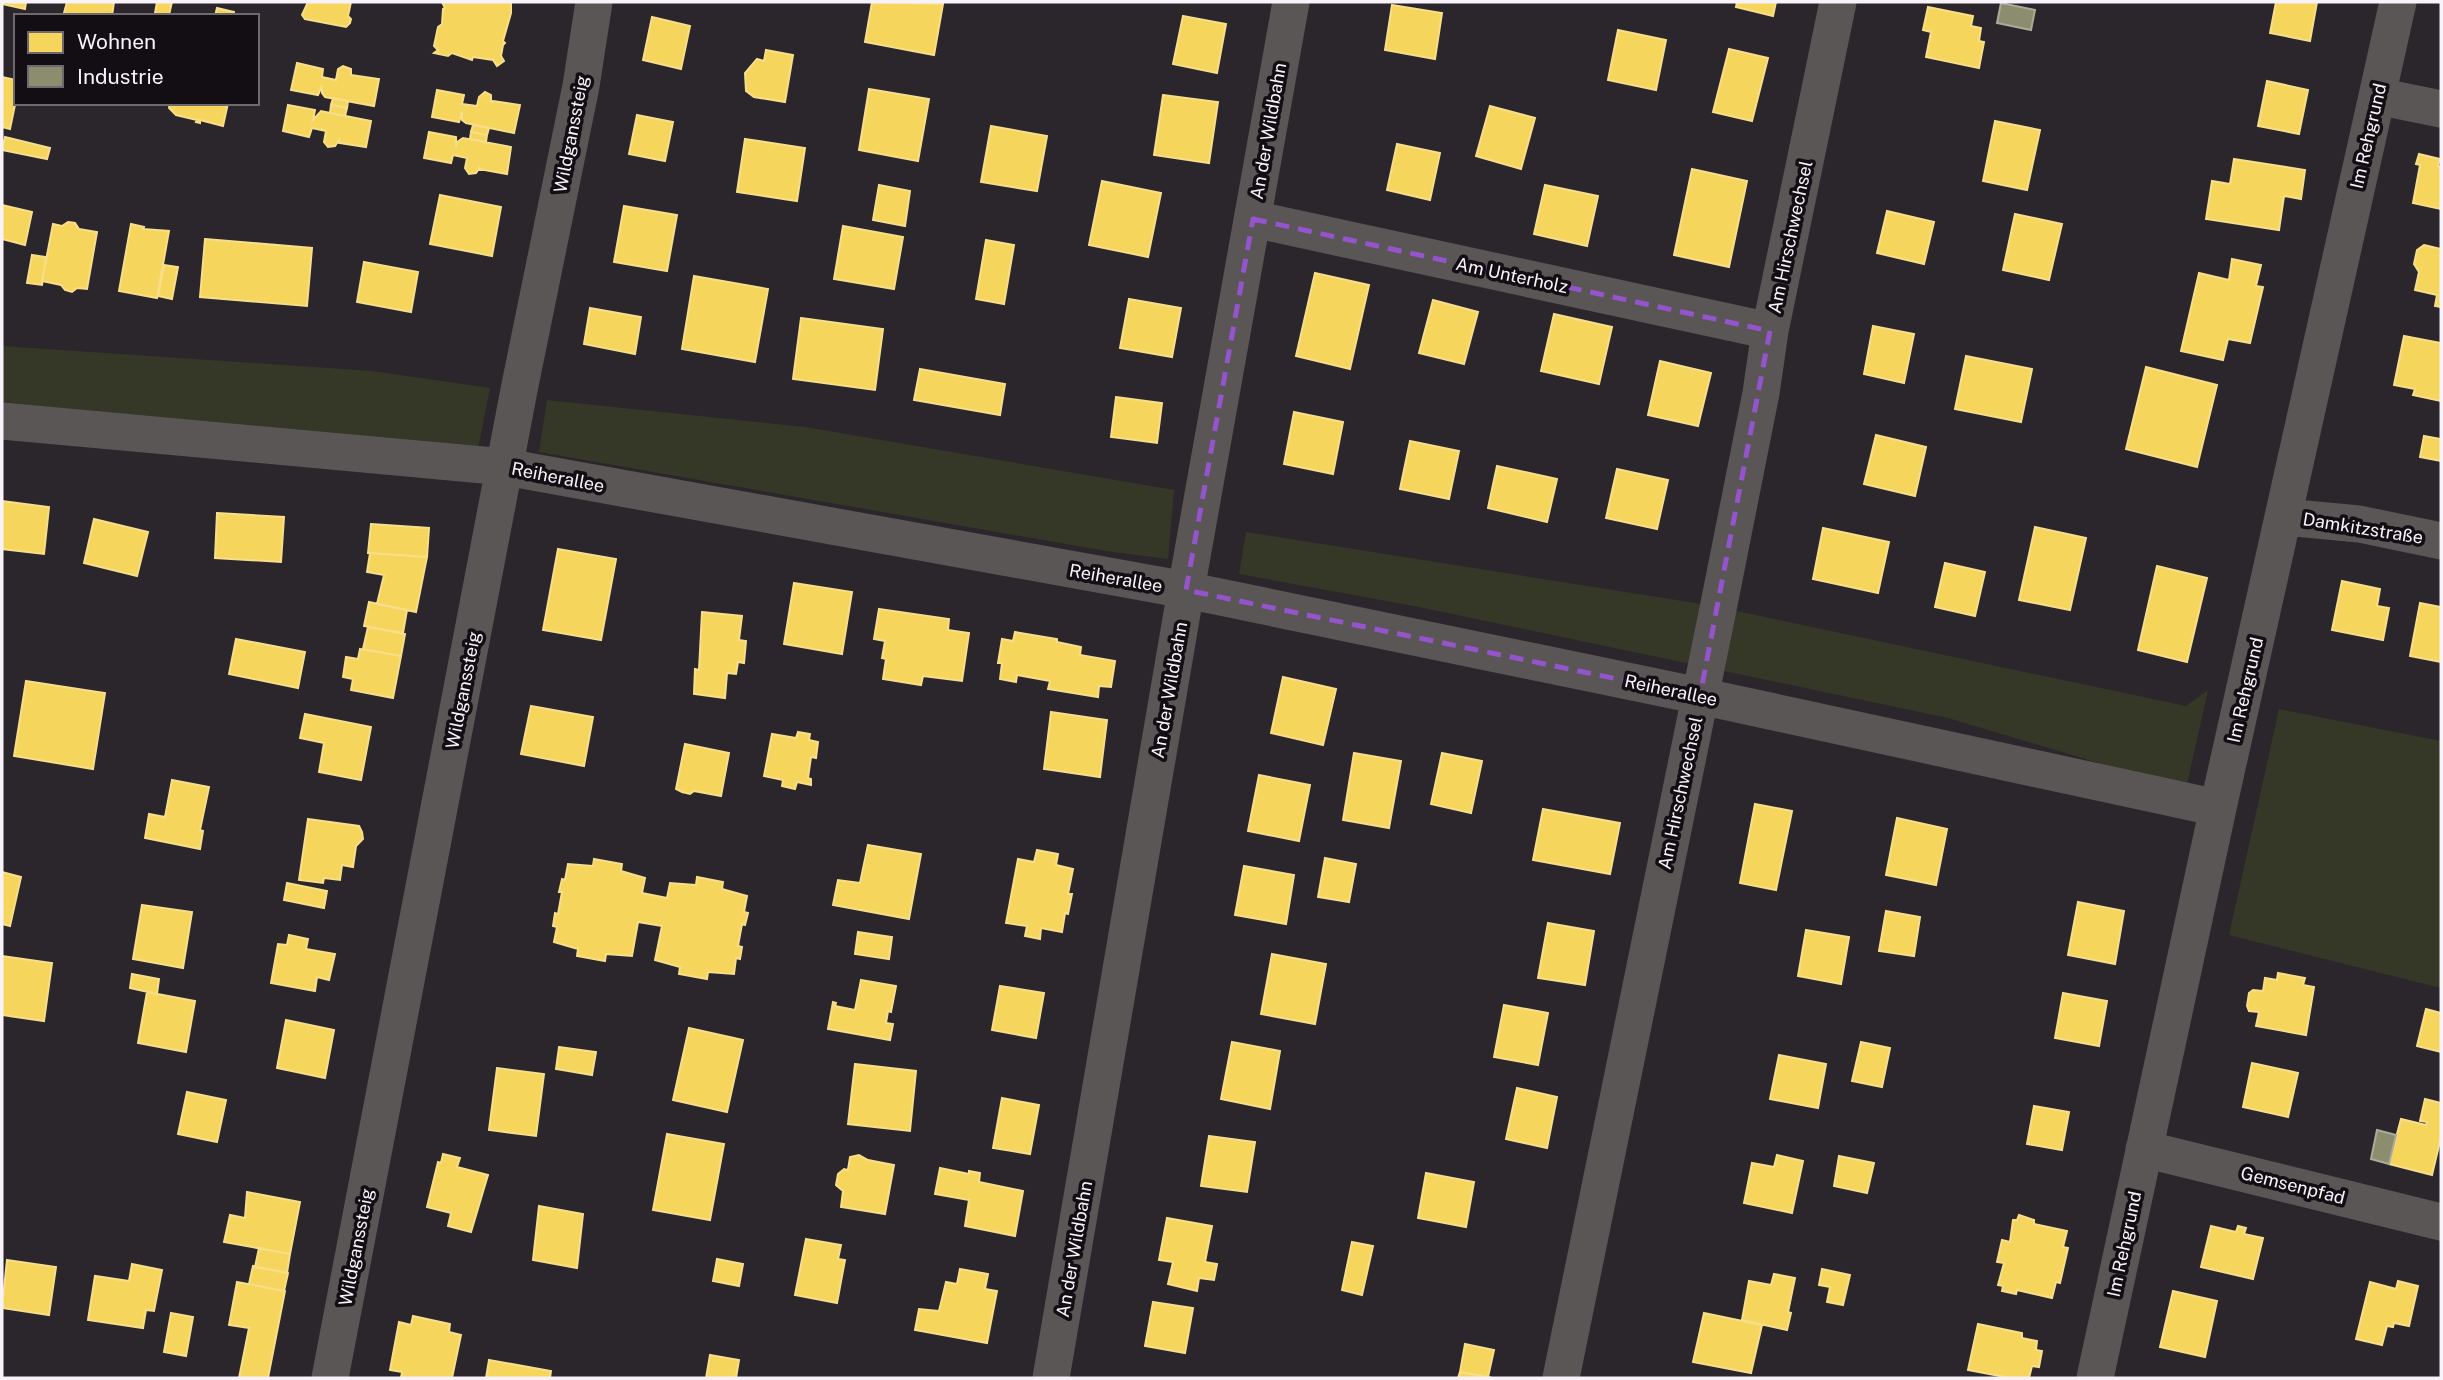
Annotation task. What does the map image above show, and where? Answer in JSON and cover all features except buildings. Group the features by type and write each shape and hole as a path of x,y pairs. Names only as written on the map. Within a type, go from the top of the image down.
{"street":[{"name":"Wildganssteig","path":"330,1378 581,86 594,2"},
{"name":"An der Wildbahn","path":"1051,1378 1186,590 1291,2"},
{"name":"Am Hirschwechsel","path":"1561,1378 1838,2"},
{"name":"Im Rehgrund","path":"2095,1378 2218,808 2398,2"},
{"path":"2376,96 2441,109"},
{"name":"Am Unterholz","path":"1253,219 1770,331"},
{"name":"Reiherallee","path":"2,421 505,467 1186,590 1700,696 2218,808"},
{"name":"Damkitzstraße","path":"2284,517 2359,524 2441,541"},
{"name":"Gemsenpfad","path":"2144,1149 2441,1222"}],"highlighted area":[{"path":"1253,219 1770,331 1700,696 1186,590"}],"green space":[{"path":"2,346 372,371 490,388 477,454 2,402"},
{"path":"547,400 805,427 1174,490 1168,559 1106,551 539,452"},
{"path":"1246,532 1708,605 2186,706 2208,690 2186,789 1948,718 1419,607 1239,574"},
{"path":"2279,709 2441,741 2441,988 2229,935"}]}
